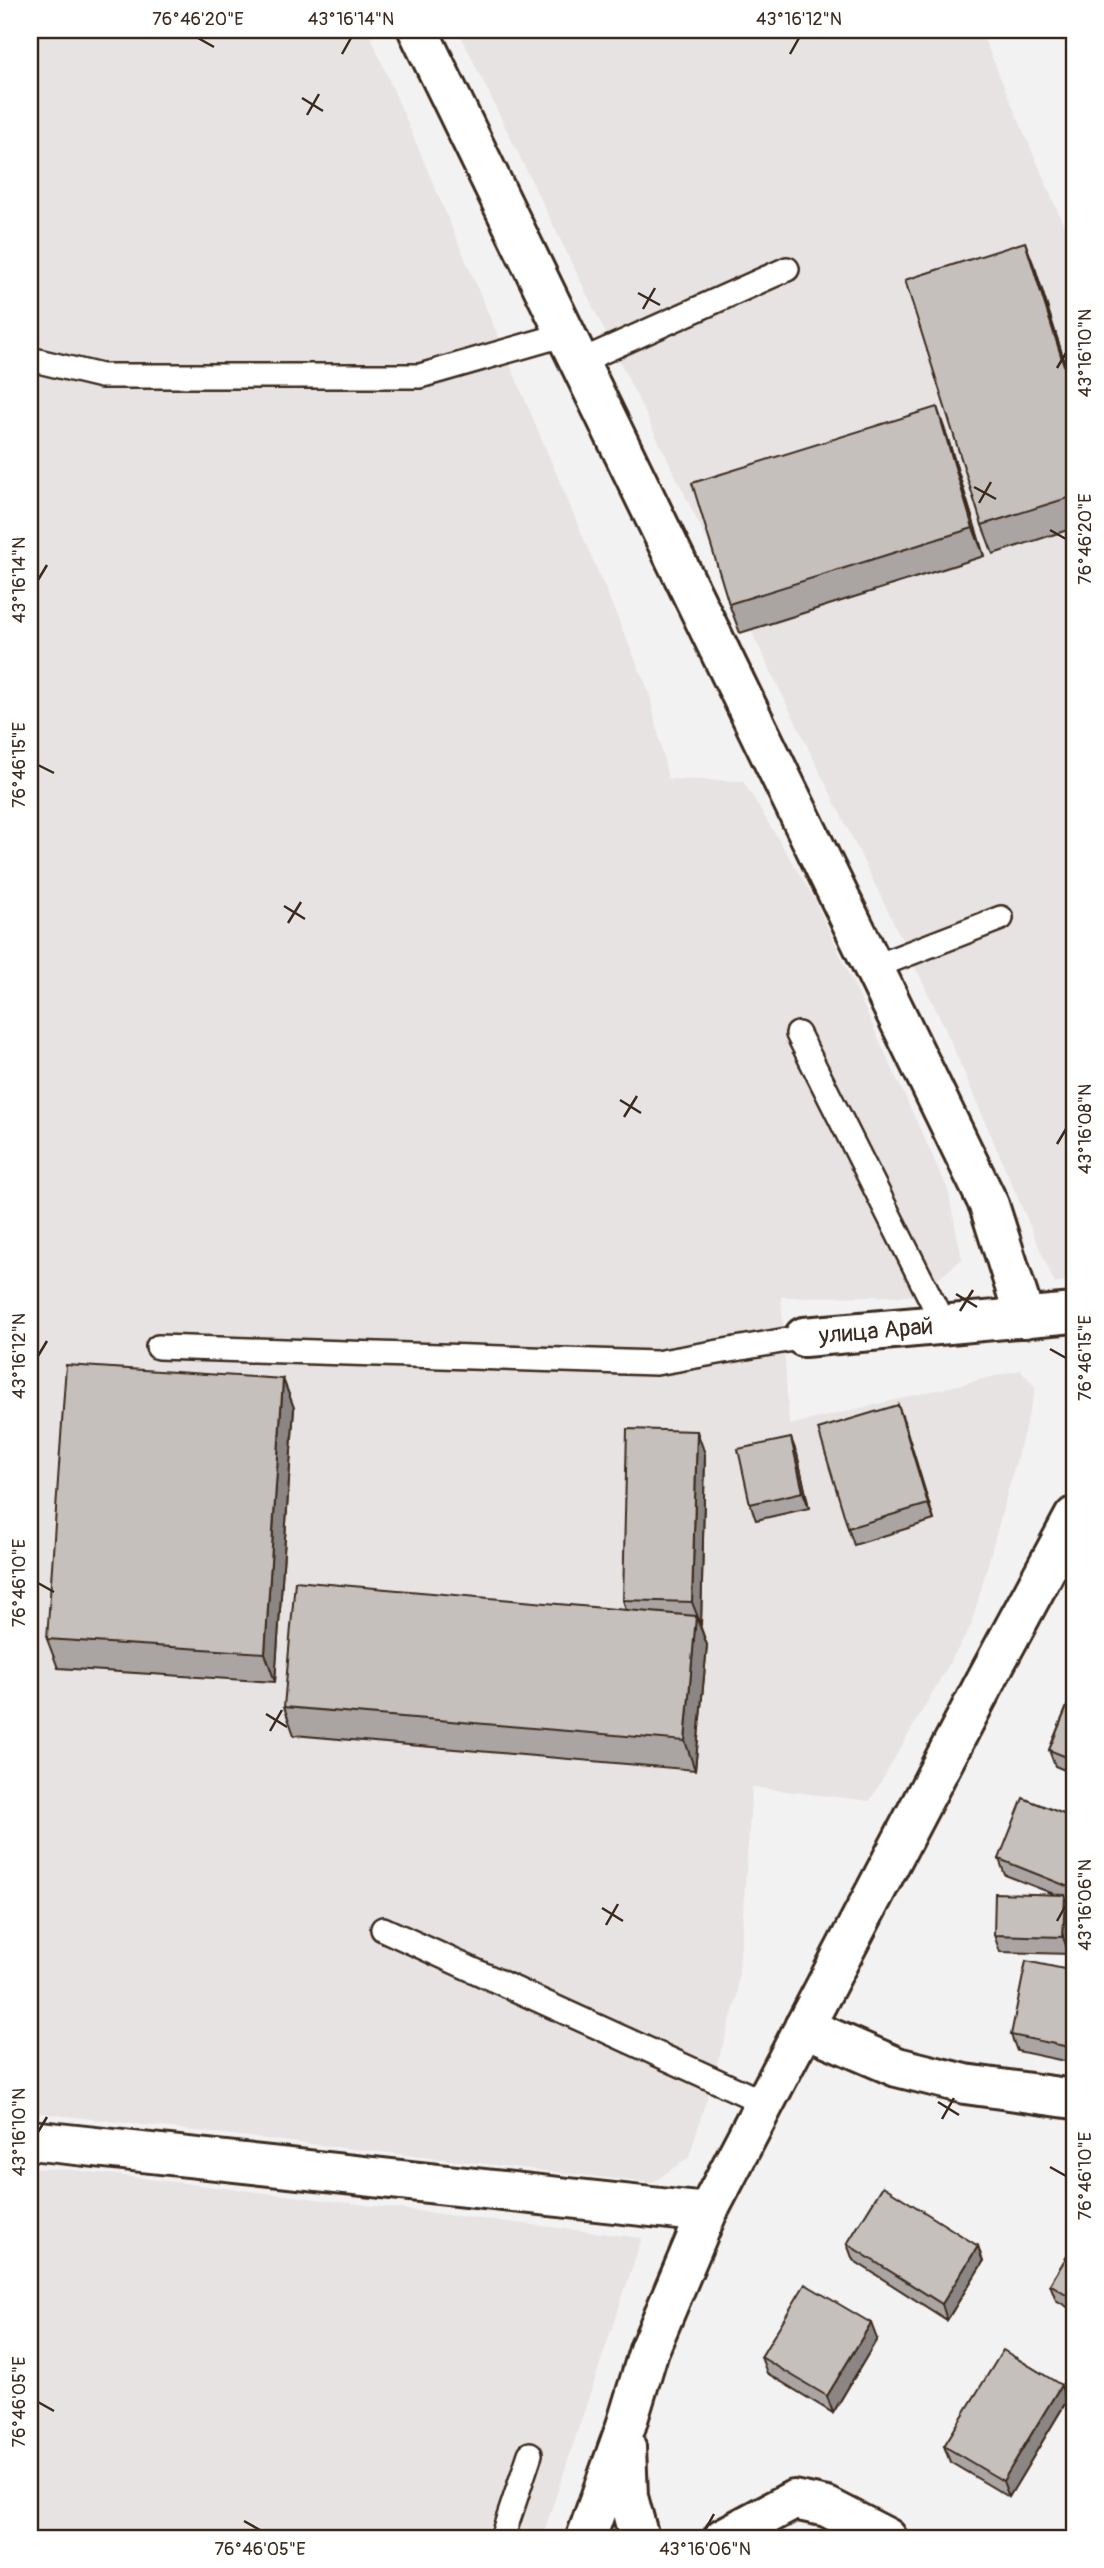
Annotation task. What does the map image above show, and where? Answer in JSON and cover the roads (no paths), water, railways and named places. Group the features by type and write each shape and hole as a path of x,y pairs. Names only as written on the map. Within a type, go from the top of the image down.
{"street":[{"path":"428,33 573,348 989,1205 1025,1318"},
{"name":"улица Арай","path":"804,1337 1074,1313"},
{"path":"586,2538 626,2426 649,2350 707,2213 1074,1517"},
{"path":"804,2027 897,2067 965,2084 1074,2099"},
{"path":"30,2140 707,2213"},
{"path":"626,2426 628,2497 639,2538"},
{"path":"723,2538 794,2500 827,2507 887,2538"}],"lane":[{"path":"30,359 101,376 419,376 573,348 787,269"},
{"path":"874,967 1001,918"},
{"path":"798,1034 944,1325"},
{"path":"158,1347 656,1363 804,1337"},
{"path":"383,1929 765,2102"},
{"path":"502,2538 530,2454"}]}
